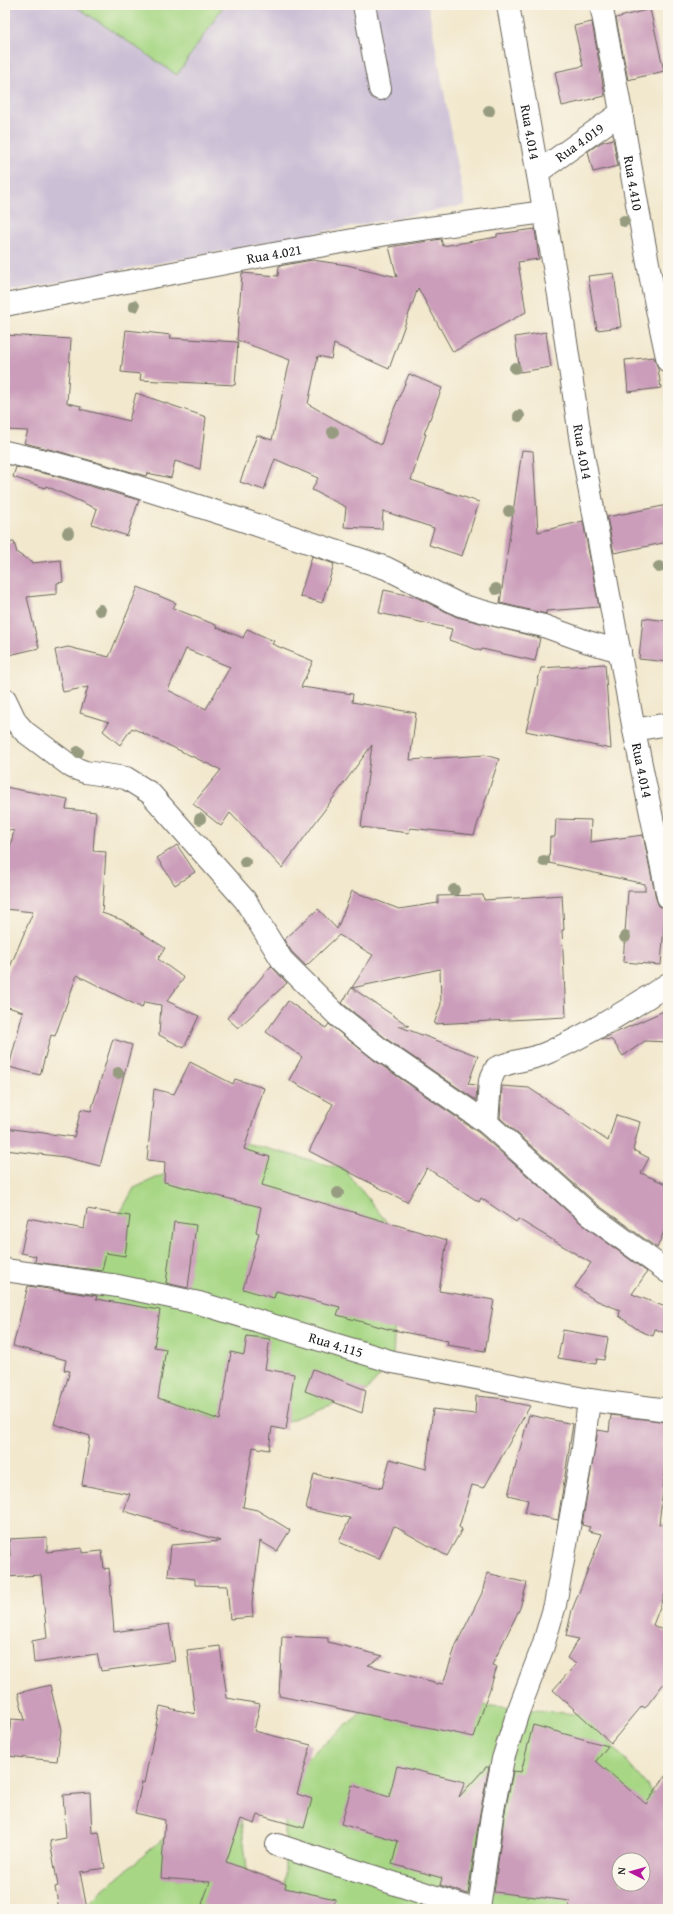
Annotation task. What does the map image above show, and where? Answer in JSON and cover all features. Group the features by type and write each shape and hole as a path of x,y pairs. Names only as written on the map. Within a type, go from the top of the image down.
{"street":[{"path":"364,5 380,89"},
{"name":"Rua 4.014","path":"508,5 538,172 582,449 634,730 668,897"},
{"name":"Rua 4.410","path":"601,5 622,112 653,294 668,361"},
{"name":"Rua 4.019","path":"538,172 622,112"},
{"name":"Rua 4.021","path":"5,305 262,256 393,234 544,212"},
{"path":"5,452 54,463 119,481 242,520 386,568 460,605 544,626 588,642 620,651"},
{"path":"5,700 16,722 25,732 72,767 85,772 126,778 150,793 245,900 282,960 338,1016 381,1050 486,1123 590,1215 668,1272"},
{"path":"634,730 668,724"},
{"path":"486,1123 490,1081 496,1068 510,1062 547,1053 608,1020 668,984"},
{"name":"Rua 4.115","path":"5,1270 118,1286 199,1303 393,1362 589,1400 668,1410"},
{"path":"479,1909 492,1815 503,1759 518,1712 543,1646 555,1605 583,1449 589,1400"},
{"path":"278,1846 472,1909"}],"shaded area":[{"path":"5,5 428,5 465,205 5,292"}],"green space":[{"path":"74,5 224,5 177,75"},
{"path":"238,1141 344,1169 398,1236 393,1362 365,1392 272,1427 216,1418 156,1400 75,1295 134,1188"},
{"path":"451,1702 586,1715 668,1810 668,1909 287,1909 285,1887 285,1802 295,1768 372,1704"},
{"path":"241,1819 252,1909 81,1909 164,1838"}],"building":[{"path":"650,9 664,71 628,80 616,18"},
{"path":"592,22 605,96 562,106 555,72 583,66 574,26"},
{"path":"613,139 618,166 593,172 588,151 602,142"},
{"path":"535,229 539,259 518,262 526,312 453,352 418,288 389,369 334,344 331,359 318,356 308,404 381,445 388,423 409,374 442,388 424,434 426,434 411,480 479,502 462,556 429,545 434,528 383,511 382,529 344,527 346,507 312,490 318,478 275,459 264,490 240,482 257,435 272,440 290,360 237,340 242,273 278,276 279,266 312,260 347,265 397,277 389,247 441,239 443,246 497,237 497,234"},
{"path":"614,273 621,327 597,330 588,276"},
{"path":"126,330 171,335 170,338 238,342 235,385 140,380 141,374 121,372"},
{"path":"546,332 551,367 520,372 515,337"},
{"path":"5,335 71,339 67,403 81,406 80,409 129,421 136,393 206,417 200,469 175,461 171,478 147,473 146,476 24,443 28,431 5,430"},
{"path":"654,357 658,369 661,388 628,392 625,360"},
{"path":"522,450 533,451 538,532 583,521 599,607 546,611 546,614 500,603"},
{"path":"16,467 51,475 139,500 127,536 92,524 97,509 46,486 45,488 13,477"},
{"path":"668,505 668,542 614,553 607,517"},
{"path":"14,542 17,553 33,563 61,560 63,582 57,583 57,594 27,597 39,648 5,656 5,543"},
{"path":"312,556 334,564 322,603 300,596"},
{"path":"138,587 176,603 173,608 216,625 216,627 243,638 247,629 274,641 272,644 313,661 301,687 353,694 352,702 416,713 410,760 485,755 499,759 474,835 410,828 409,833 361,827 372,745 282,868 230,813 221,826 193,804 221,770 132,728 120,745 103,731 109,722 80,713 88,687 63,692 55,650 68,647 109,657","holes":["186,649 230,667 206,709 168,690"]},
{"path":"384,590 416,597 457,617 540,638 535,661 482,649 481,651 449,640 452,629 379,613"},
{"path":"643,618 668,621 668,662 639,659"},
{"path":"605,664 611,749 526,731 541,668"},
{"path":"5,787 68,799 66,809 96,812 93,851 106,852 102,913 122,920 165,948 158,959 184,978 167,1001 199,1016 184,1048 159,1035 161,1005 144,1002 142,1008 77,975 55,1036 51,1035 40,1075 9,1067 23,1012 5,1006 5,979 33,912 5,909 5,866 14,831 5,829"},
{"path":"556,819 591,820 590,842 643,835 656,899 659,906 668,909 668,911 665,912 661,965 623,962 628,891 645,891 645,884 549,863 550,837 555,837"},
{"path":"177,845 195,872 175,885 157,858"},
{"path":"352,891 399,909 438,903 438,896 483,895 484,900 562,895 566,1017 434,1024 441,1004 440,969 352,988 409,1026 398,1026 478,1056 468,1084 477,1085 476,1100 388,1040 342,1003 373,955 339,935 306,966 292,952 284,940 318,909 337,929"},
{"path":"271,966 287,983 238,1028 227,1018"},
{"path":"288,1001 326,1028 329,1024 374,1060 479,1133 582,1224 647,1272 632,1294 668,1308 668,1334 655,1329 653,1336 640,1331 619,1316 620,1310 595,1300 575,1287 591,1263 518,1219 516,1222 481,1198 479,1202 427,1168 407,1202 309,1151 333,1104 289,1080 302,1057 266,1032"},
{"path":"668,1009 668,1042 645,1041 623,1056 612,1040 602,1039"},
{"path":"113,1039 132,1045 100,1166 65,1157 5,1150 5,1128 74,1137 81,1109 91,1111"},
{"path":"190,1062 233,1084 235,1079 264,1088 244,1149 270,1157 262,1185 447,1240 439,1291 494,1300 485,1351 447,1345 448,1341 388,1329 337,1315 340,1307 276,1291 274,1298 243,1289 259,1233 256,1232 261,1207 164,1182 165,1162 147,1160 154,1089 174,1094"},
{"path":"502,1086 529,1088 608,1141 616,1115 640,1122 633,1150 649,1158 641,1173 668,1185 668,1222 657,1248 598,1205 500,1118"},
{"path":"87,1209 130,1216 125,1256 106,1253 102,1271 35,1262 36,1256 21,1253 28,1218 84,1229"},
{"path":"174,1222 196,1225 188,1288 166,1283"},
{"path":"28,1286 97,1296 96,1299 160,1310 154,1347 166,1349 158,1398 220,1420 231,1352 244,1355 247,1336 270,1339 265,1369 294,1374 286,1430 272,1427 269,1450 253,1447 243,1507 257,1510 290,1530 277,1551 260,1541 252,1603 253,1617 230,1619 227,1586 195,1585 195,1579 168,1576 171,1545 221,1541 124,1511 130,1494 82,1485 90,1436 54,1424 70,1371 64,1370 66,1360 13,1346"},
{"path":"563,1330 608,1338 604,1360 597,1359 596,1364 558,1358"},
{"path":"313,1369 366,1390 362,1413 305,1391"},
{"path":"476,1396 506,1399 505,1401 530,1406 484,1488 472,1485 459,1527 462,1529 447,1556 394,1526 379,1559 339,1542 350,1518 306,1509 314,1474 382,1488 390,1459 426,1469 433,1409 475,1414"},
{"path":"529,1415 573,1424 558,1520 525,1513 528,1500 508,1495"},
{"path":"611,1415 668,1422 668,1446 659,1524 668,1525 668,1586 653,1625 668,1633 668,1678 645,1708 642,1706 611,1743 553,1690 576,1664 567,1658 578,1639 566,1636 572,1610 602,1534 588,1531 590,1527 582,1525 598,1430 609,1432"},
{"path":"47,1537 47,1552 82,1548 82,1553 102,1551 104,1569 109,1568 114,1632 169,1624 175,1661 101,1671 97,1654 34,1663 32,1641 47,1638 41,1575 5,1577 5,1557 10,1556 9,1539"},
{"path":"487,1573 527,1583 520,1608 492,1665 497,1667 474,1737 279,1696 282,1636 328,1638 328,1642 383,1656 368,1665 434,1682 436,1685 437,1683 443,1684 456,1645 482,1593"},
{"path":"220,1646 227,1698 260,1704 254,1731 311,1745 297,1794 312,1799 304,1828 258,1815 255,1824 241,1819 226,1862 286,1884 285,1888 335,1899 334,1909 216,1909 202,1904 210,1882 161,1878 165,1820 135,1813 142,1782 144,1783 160,1706 195,1714 187,1650"},
{"path":"50,1685 61,1730 57,1761 7,1756 11,1719 25,1720 18,1693"},
{"path":"533,1725 608,1746 596,1761 646,1804 668,1772 668,1909 568,1909 570,1901 494,1892 504,1817 513,1771 521,1772"},
{"path":"397,1766 465,1782 459,1797 486,1767 489,1767 480,1813 468,1894 440,1885 442,1878 392,1864 398,1841 341,1824 352,1785 389,1797"},
{"path":"90,1793 92,1833 99,1832 105,1868 80,1872 87,1909 59,1909 55,1887 58,1886 50,1841 66,1838 63,1795"}]}
